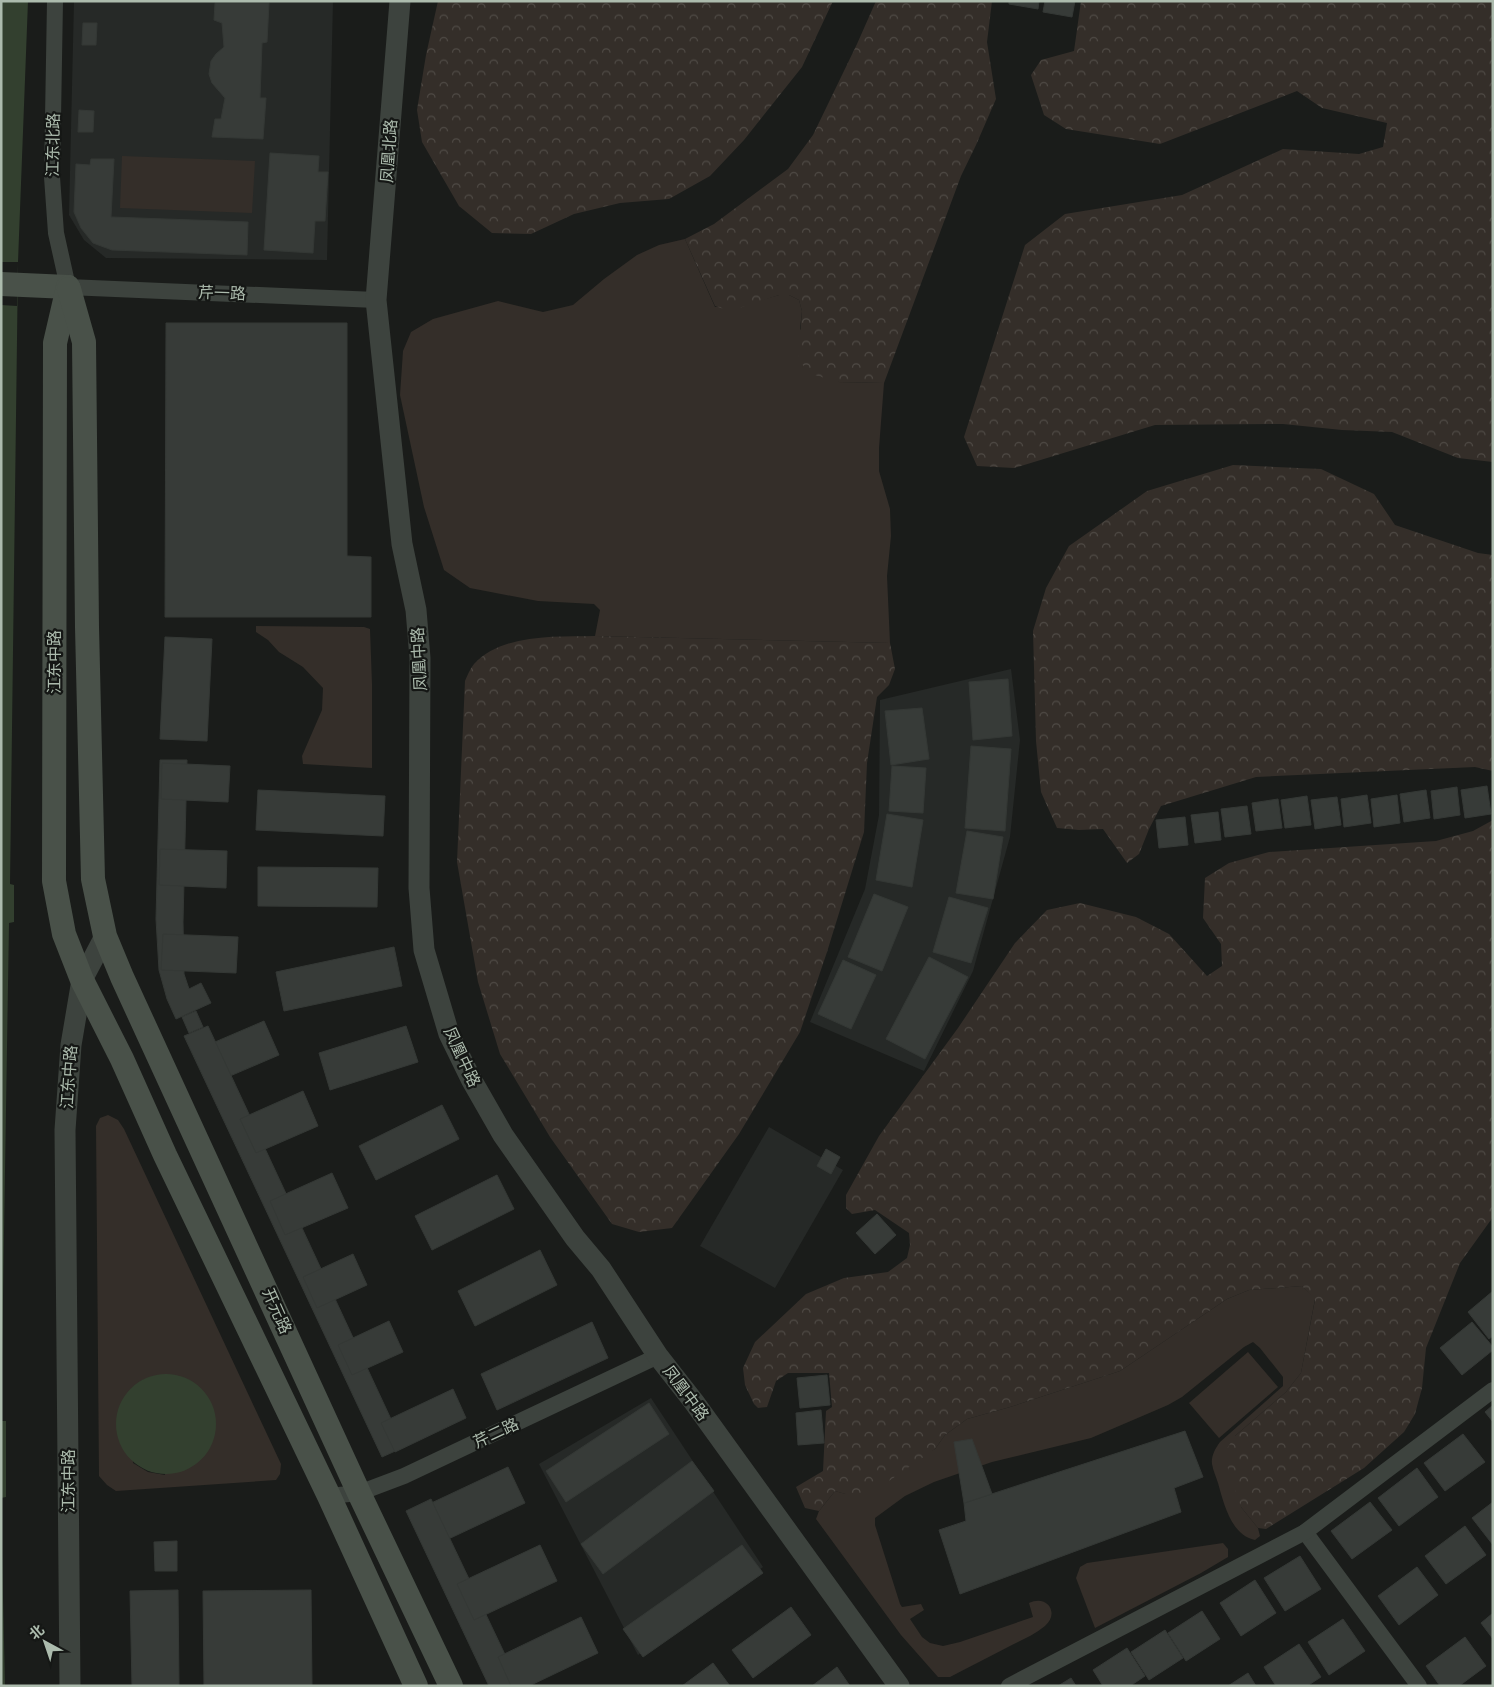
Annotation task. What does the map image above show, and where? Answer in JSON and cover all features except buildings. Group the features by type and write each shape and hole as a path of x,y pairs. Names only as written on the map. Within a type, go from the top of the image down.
{"main road":[{"path":"1,284 68,287"},
{"name":"江东中路","path":"68,287 84,342 87,627 93,879 105,936"},
{"name":"江东中路","path":"68,287 55,343 54,881 64,934 82,980"},
{"name":"开元路","path":"105,936 122,977 359,1493 451,1686"},
{"name":"开元路","path":"82,980 122,1059 165,1155 329,1496 416,1686"}],"street":[{"name":"江东北路","path":"56,1 52,177 56,233 68,287"},
{"name":"凤凰北路","path":"376,300 400,1"},
{"name":"芹一路","path":"68,287 376,300"},
{"name":"凤凰中路","path":"376,300 402,544 416,610 420,658 419,844 437,957 450,1006 484,1081 515,1133 586,1234 601,1269 658,1356 694,1402 899,1686"},
{"path":"82,980 105,936"},
{"name":"江东中路","path":"70,1686 67,1573 69,1511 65,1130 71,1045 82,980"},
{"name":"芹二路","path":"329,1496 359,1493 404,1476 658,1356"},
{"path":"1009,1686 1305,1532 1493,1390"},
{"path":"1305,1532 1419,1686"}],"shaded area":[{"path":"1,1 28,1 18,262 10,884 14,885 14,922 9,923 1,1421"},
{"path":"74,1 333,1 327,260 106,258 84,240 69,215"},
{"path":"1011,669 1020,740 1010,837 973,971 924,1071 810,1022 865,889 879,815 880,700"},
{"path":"769,1127 843,1170 775,1288 700,1246"},
{"path":"166,1374 185,1378 201,1389 212,1405 216,1424 212,1443 201,1459 185,1470 166,1474 147,1470 131,1459 120,1443 116,1424 120,1405 131,1389 147,1378"},
{"path":"651,1398 763,1567 638,1655 539,1464"},
{"path":"1,1421 6,1421 6,1497 1,1498"},
{"path":"1,1508 5,1686 1,1686"}],"green space":[{"path":"438,1 833,1 802,67 744,140 710,176 669,199 620,203 574,214 531,234 492,233 459,206 422,142 417,110 426,55"},
{"path":"876,1 992,1 987,42 996,99 961,176 884,383 839,382 811,374 798,360 802,311 799,300 789,295 779,295 730,311 715,306 685,239 714,224 788,169 813,135"},
{"path":"1081,1 1493,1 1493,462 1458,458 1392,432 1342,430 1283,424 1155,425 1014,468 977,466 964,437 1025,245 1065,214 1182,195 1283,149 1359,154 1383,147 1387,123 1322,108 1297,91 1160,144 1066,129 1044,115 1031,75 1041,60 1074,51"},
{"path":"122,156 255,161 252,213 120,208"},
{"path":"685,239 715,307 758,301 779,295 789,295 799,300 802,311 800,329 839,382 884,383 879,471 890,509 891,536 887,576 890,643 595,636 600,610 594,604 538,601 470,588 444,570 424,507 400,395 403,351 411,332 433,319 498,301 543,312 573,305 637,255 659,245"},
{"path":"1233,465 1321,469 1374,494 1395,525 1478,553 1493,555 1493,771 1475,767 1256,777 1161,806 1139,854 1127,863 1103,829 1079,830 1057,828 1041,792 1036,741 1033,631 1046,588 1069,546 1147,491"},
{"path":"256,626 364,627 370,629 372,768 303,764 302,756 322,710 323,688 303,667 279,652 268,640 256,632"},
{"path":"595,636 890,643 895,669 889,685 877,697 867,763 864,832 800,1032 739,1134 672,1228 639,1232 612,1224 550,1137 500,1054 478,982 457,862 465,681 471,668 486,654 515,642 547,637"},
{"path":"1493,820 1493,1217 1460,1263 1426,1348 1422,1388 1415,1414 1404,1432 1364,1468 1266,1529 1258,1528 1241,1507 1224,1457 1235,1436 1286,1392 1301,1373 1315,1300 1302,1286 1249,1290 1227,1299 1120,1371 967,1419 945,1435 935,1449 863,1499 835,1491 819,1511 805,1508 796,1487 823,1471 826,1411 832,1407 829,1373 788,1373 776,1381 767,1407 758,1408 754,1404 745,1385 743,1368 755,1342 806,1294 844,1278 888,1272 907,1258 910,1245 909,1233 875,1210 852,1214 846,1208 846,1195 879,1136 958,1028 1015,943 1047,910 1080,903 1136,917 1169,934 1207,976 1222,966 1221,944 1203,918 1205,878 1229,863 1269,852 1436,841 1473,831"},
{"path":"108,1115 118,1120 124,1129 281,1464 280,1474 276,1480 116,1491 99,1476 96,1126 100,1118","holes":["158,1375 165,1475 148,1472 133,1463 131,1389 143,1380"]},
{"path":"1302,1286 1315,1299 1301,1373 1286,1392 1235,1436 1241,1507 1258,1528 1260,1536 1255,1540 1240,1532 1230,1518 1212,1461 1220,1442 1283,1386 1283,1377 1253,1342 1244,1347 1182,1397 1168,1405 1091,1438 992,1462 934,1482 905,1496 875,1518 875,1525 900,1604 902,1607 921,1604 924,1610 910,1619 922,1637 930,1643 943,1646 960,1642 1033,1617 1029,1603 1035,1601 1041,1601 1049,1606 1051,1616 1041,1629 950,1677 938,1677 901,1635 816,1519 819,1511 835,1491 846,1494 935,1449 945,1435 967,1419 1120,1371 1227,1299 1249,1290"},
{"path":"1248,1352 1278,1387 1219,1438 1189,1403"},
{"path":"1223,1543 1228,1549 1228,1557 1095,1628 1076,1578 1080,1567 1087,1563"}],"pier":[{"path":"1,262 18,262 17,306 1,305"}]}
